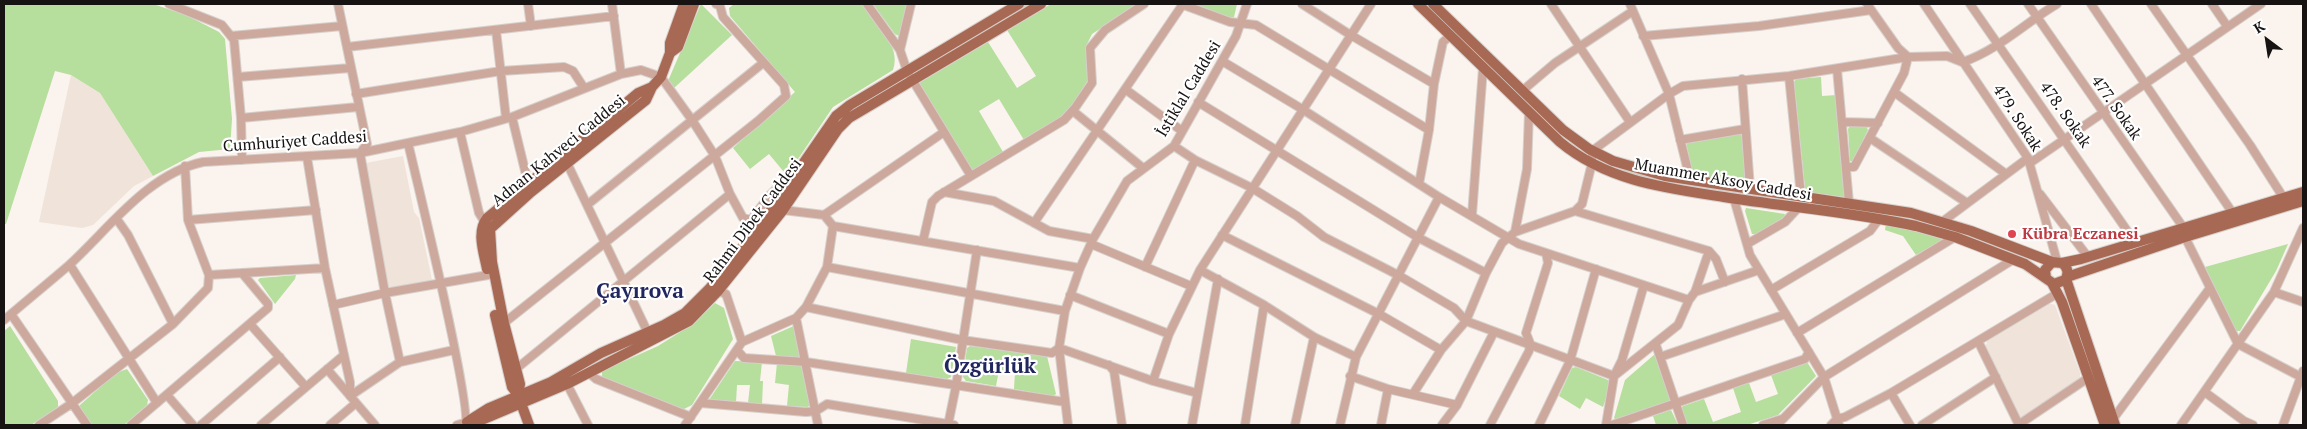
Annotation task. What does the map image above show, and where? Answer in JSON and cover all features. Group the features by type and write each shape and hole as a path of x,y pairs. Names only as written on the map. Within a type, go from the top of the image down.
{"main road":[{"name":"Adnan Kahveci Caddesi","path":"529,425 520,400 520,384 504,323 492,262 490,229 495,222 646,100 652,87 661,77 670,53 670,43 684,4"},
{"name":"Adnan Kahveci Caddesi","path":"670,53 678,47 694,4"},
{"name":"Rahmi Dibek Caddesi","path":"463,424 484,419 611,348 676,319 701,298 762,223 836,116 907,70 1019,4"},
{"name":"Rahmi Dibek Caddesi","path":"520,400 567,384 678,328 696,314 718,291 783,210 843,124 912,80 1041,4"},
{"name":"Muammer Aksoy Caddesi","path":"1418,4 1567,147 1592,163 1638,182 1734,199 1880,219 1916,226 1955,237 2032,267 2049,280 2058,293 2088,378 2111,423"},
{"path":"1433,4 1562,130 1592,150 1641,171 1687,180 1904,212 1942,222 2057,262 2067,269 2066,278 2111,423"},
{"path":"520,400 512,387 488,275 481,237 481,225 528,183 638,93 652,87"},
{"path":"2303,192 2232,212 2184,232 2066,278 2060,284 2049,280 2046,267 2057,262 2088,257 2134,242 2184,232 2303,202"}],"street":[{"path":"169,4 188,7 222,25 231,36 236,51 242,160"},
{"path":"188,7 194,4"},
{"path":"338,4 358,106 368,144 360,154 385,293 400,362"},
{"path":"528,4 531,26"},
{"path":"612,4 621,74"},
{"path":"867,4 900,50 912,80 971,176"},
{"path":"900,50 911,4"},
{"path":"923,241 932,202 944,192 1064,120 1073,111 1092,83 1090,48 1105,30 1144,4"},
{"path":"1034,223 1182,4 1230,22 1256,24 1429,130"},
{"name":"İstiklal Caddesi","path":"1068,425 1060,348 1065,311 1080,268 1092,242 1127,181 1174,146 1222,61 1242,22 1247,4"},
{"path":"1302,4 1434,84"},
{"path":"1153,381 1169,334 1200,270 1349,34 1371,4"},
{"path":"1551,4 1630,122"},
{"name":"479. Sokak","path":"1924,4 2029,160 2057,262"},
{"name":"478. Sokak","path":"1970,4 2134,242"},
{"name":"477. Sokak","path":"2028,4 2184,232 2238,344"},
{"path":"1413,394 1441,350 1466,320 1486,273 1502,243 1515,232 1575,210 1582,204 1592,163 1592,150 1669,94 1683,86 1789,76 1908,57 1946,56 1963,62 1978,57 1999,44 2036,16 2057,4"},
{"path":"2091,4 2232,212"},
{"path":"2151,4 2250,145 2283,197"},
{"path":"2212,4 2227,26"},
{"path":"1942,222 2006,174 2064,138 2261,4"},
{"path":"504,323 715,156 786,96 784,85 723,17 720,5"},
{"path":"1522,90 1554,63 1579,47 1631,7 1669,94 1689,175 1687,180"},
{"path":"1644,36 1759,26 1869,7 1898,48 1908,57"},
{"path":"346,47 614,16"},
{"path":"231,36 342,26"},
{"path":"496,30 509,118 528,183"},
{"path":"1419,184 1429,130 1434,84 1443,42 1450,36"},
{"path":"1846,167 1854,167 1904,74 1908,57"},
{"path":"1222,61 1302,109 1439,197 1519,244 1689,300"},
{"path":"587,205 763,63"},
{"path":"356,94 501,71 564,67 573,71 584,88"},
{"path":"238,77 350,68"},
{"path":"1472,215 1483,68"},
{"path":"1837,69 1849,203"},
{"name":"Cumhuriyet Caddesi","path":"4,320 70,265 116,218 162,181 185,166 203,162 360,154 460,132 509,118 621,74 641,70 661,77"},
{"path":"1789,76 1801,196"},
{"path":"661,77 715,156 730,194 743,218 751,220 770,195 804,162"},
{"path":"1742,79 1750,188"},
{"path":"1124,89 1182,131"},
{"path":"1894,92 2006,174"},
{"path":"1198,102 1419,238 1486,273"},
{"path":"241,118 358,106"},
{"path":"1073,111 1144,168"},
{"path":"1515,232 1527,169 1529,112"},
{"path":"1842,122 1878,123"},
{"path":"1680,140 1746,129"},
{"path":"460,132 479,213 484,221"},
{"path":"783,210 824,215 944,132"},
{"path":"1870,138 1967,203"},
{"path":"408,143 454,350 463,424"},
{"path":"1174,146 1195,160 1252,188 1297,216 1324,237 1398,275 1454,308 1466,320 1494,332 1530,343 1570,361 1614,376"},
{"path":"307,157 325,268 350,382 350,396"},
{"path":"1145,267 1195,160"},
{"path":"567,163 648,333"},
{"path":"40,425 72,404 173,324 208,288 209,274 188,220 185,166"},
{"path":"2037,190 2088,257"},
{"path":"944,192 994,201 1050,231 1092,242 1191,286"},
{"path":"516,369 730,194"},
{"path":"1340,425 1356,357 1380,314 1439,197"},
{"path":"1734,199 1750,255 1824,377 1838,422"},
{"path":"1747,244 1784,222 1798,208"},
{"path":"188,220 316,210"},
{"path":"1575,210 1709,252 1716,259 1725,282"},
{"path":"824,215 833,226 1080,268"},
{"path":"116,218 128,235 173,324"},
{"path":"1771,290 1870,231 1880,219"},
{"path":"686,425 742,342 796,318 806,307 827,267 833,226"},
{"path":"2181,425 2206,393 2274,292 2303,228"},
{"path":"1222,235 1380,314 1441,350"},
{"path":"1797,333 1955,237"},
{"path":"700,403 816,411 827,404 950,425 977,250"},
{"path":"1614,376 1656,345 1678,325 1689,300 1695,292 1709,252"},
{"path":"1490,425 1529,351 1530,343 1526,334 1548,263 1546,253"},
{"path":"1777,425 1824,377 2014,259"},
{"path":"70,265 158,403"},
{"path":"827,267 1065,311"},
{"path":"209,274 325,268"},
{"path":"1539,425 1570,361 1596,269"},
{"path":"1200,270 1314,337 1356,357"},
{"path":"1695,292 1759,270"},
{"path":"132,425 268,308 268,304 242,272"},
{"path":"333,305 440,282 488,275"},
{"path":"1192,425 1218,279"},
{"path":"1606,425 1614,376 1622,360 1644,285"},
{"path":"2111,423 2210,288"},
{"path":"718,291 726,294 742,342"},
{"path":"2274,292 2303,302"},
{"path":"1831,425 1891,393 2058,293"},
{"path":"1070,295 1169,334"},
{"path":"1245,425 1264,306"},
{"path":"806,307 962,340 1052,353 1060,348 1153,381 1197,392"},
{"path":"11,314 87,425"},
{"path":"1660,357 1786,314"},
{"path":"796,318 818,425"},
{"path":"250,324 306,387"},
{"path":"1442,425 1457,405 1494,332"},
{"path":"1295,425 1314,337"},
{"path":"1978,340 2019,425 2088,378"},
{"path":"2238,344 2303,375 2282,425"},
{"path":"1656,345 1684,425"},
{"path":"350,396 400,362 454,350"},
{"path":"737,350 744,358 806,362 1065,402"},
{"path":"1612,425 1805,359 1809,352"},
{"path":"261,425 344,355"},
{"path":"201,425 280,357"},
{"path":"1108,364 1114,371 1122,425"},
{"path":"327,369 375,425"},
{"path":"589,373 596,379 691,417"},
{"path":"1350,376 1388,389 1457,405"},
{"path":"1922,425 1996,377"},
{"path":"567,384 588,425"},
{"path":"1381,425 1388,389"},
{"path":"1891,393 1910,425"},
{"path":"2206,393 2243,423 2253,425"},
{"path":"167,395 193,425"},
{"path":"330,425 356,403"},
{"path":"1763,425 1785,418"}],"shaded area":[{"path":"71,75 100,93 153,176 134,186 93,225 82,228 39,222"},
{"path":"403,156 414,212 419,218 432,280 389,289 366,163"},
{"path":"2048,303 2055,305 2080,373 2080,381 2024,418 2018,416 1985,348 1988,339"}],"green space":[{"path":"4,4 153,4 186,15 219,32 225,39 232,119 230,149 199,152 153,176 100,93 71,75 55,71 6,224 4,224"},
{"path":"701,4 732,35 674,88 668,81"},
{"path":"734,4 862,4 886,35 894,52 893,70 833,107 798,159 784,172 769,154 750,169 733,148 795,92 730,16 729,8"},
{"path":"873,4 907,4 899,36 895,34"},
{"path":"1026,4 1032,4 919,72 917,70"},
{"path":"1051,4 1138,4 1092,34 1086,46 1088,80 1071,107 1060,119 1024,140 999,99 979,111 1003,152 972,171 919,83 988,42 1017,88 1036,76 1007,30"},
{"path":"1195,4 1237,4 1234,17 1228,18"},
{"path":"1424,4 1428,4 1550,123 1581,148 1580,151 1563,139"},
{"path":"1821,77 1822,96 1837,95 1846,193 1844,197 1807,192 1805,188 1794,82 1796,79"},
{"path":"1850,126 1866,126 1868,130 1853,161 1850,161 1848,129"},
{"path":"1740,134 1743,138 1746,183 1695,176 1692,172 1686,142 1688,140"},
{"path":"1599,159 1621,169 1663,180 1882,212 1881,216 1664,184 1638,177 1598,161"},
{"path":"1746,208 1785,214 1784,217 1757,234 1752,234 1745,211"},
{"path":"1903,216 1948,228 2000,248 1999,250 1903,219"},
{"path":"1886,224 1942,237 1941,241 1916,255 1903,236 1885,230"},
{"path":"2288,244 2276,271 2240,331 2236,331 2205,267"},
{"path":"296,275 295,279 275,304 258,280 260,278"},
{"path":"715,303 724,308 733,339 692,405 682,410 602,377 602,371 658,346 693,324"},
{"path":"796,325 802,354 797,358 776,356 771,336"},
{"path":"10,326 58,401 58,407 31,425 4,425 4,331"},
{"path":"911,339 956,347 951,377 947,379 906,373"},
{"path":"970,346 1047,356 1056,394 1053,396 1014,389 1015,372 999,370 996,386 966,381 963,377 967,348"},
{"path":"1655,354 1657,355 1672,399 1669,403 1617,421 1614,418 1625,380"},
{"path":"735,361 762,362 760,381 763,381 762,404 748,403 750,385 737,385 736,402 709,400"},
{"path":"1807,362 1816,376 1778,415 1747,425 1687,425 1681,408 1683,406 1704,399 1713,422 1741,412 1733,388 1749,383 1756,402 1778,394 1771,375"},
{"path":"777,363 801,365 811,405 807,407 787,406 789,385 775,383"},
{"path":"1576,367 1608,380 1610,386 1603,407 1586,398 1580,409 1559,396 1572,368"},
{"path":"127,369 148,400 147,405 124,425 92,425 80,412 80,405 116,373"},
{"path":"1671,410 1678,425 1656,425 1653,416"}],"place":[{"name":"Kübra Eczanesi","path":"2012,234"}],"district":[{"name":"Çayırova","path":"640,292"},
{"name":"Özgürlük","path":"990,367"}]}
